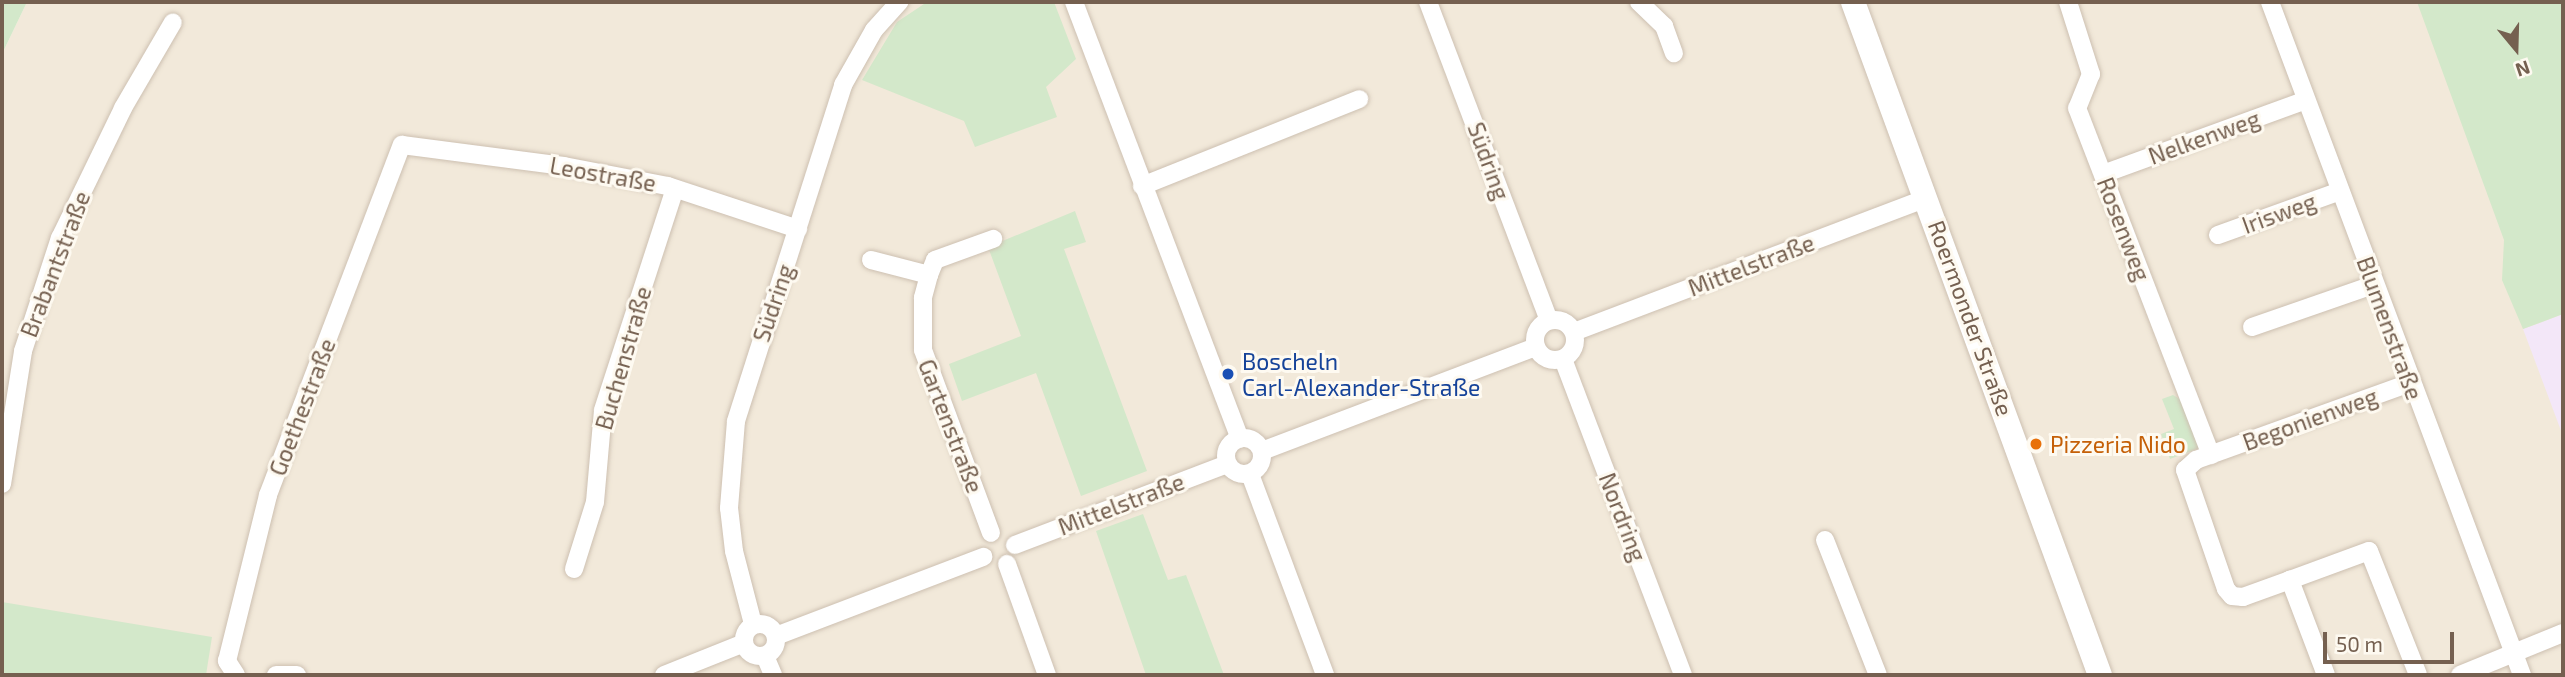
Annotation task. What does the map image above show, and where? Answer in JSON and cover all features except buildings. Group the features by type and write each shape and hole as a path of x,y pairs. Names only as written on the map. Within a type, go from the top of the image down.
{"main road":[{"name":"Roermonder Straße","path":"1853,2 2100,675"}],"street":[{"name":"Südring","path":"753,624 733,540 731,450 743,390 798,229 843,85 874,30 899,2"},
{"path":"1074,2 1240,438"},
{"name":"Südring","path":"1428,2 1549,320"},
{"path":"1639,2 1664,26 1674,53"},
{"name":"Rosenweg","path":"2068,2 2091,74 2077,107 2211,455"},
{"name":"Blumenstraße","path":"2270,2 2373,285 2522,675"},
{"name":"Brabantstraße","path":"2,484 23,351 60,238 123,108 173,22"},
{"path":"1142,186 1359,99"},
{"name":"Nelkenweg","path":"2103,174 2306,100"},
{"name":"Leostraße","path":"402,145 564,166 675,189 798,229"},
{"name":"Goethestraße","path":"236,675 228,661 268,495 402,145"},
{"name":"Buchenstraße","path":"574,569 595,502 603,410 675,189"},
{"name":"Irisweg","path":"2218,235 2340,191"},
{"name":"Mittelstraße","path":"1574,332 1927,198"},
{"path":"871,260 929,275 935,260 993,239"},
{"name":"Gartenstraße","path":"929,275 923,298 923,350 991,533"},
{"path":"2252,327 2373,285"},
{"path":"1549,320 1565,322 1574,332 1573,349 1563,359 1544,357 1536,347 1538,328 1549,320"},
{"path":"1262,451 1536,347"},
{"name":"Nordring","path":"1563,359 1683,675"},
{"name":"Begonienweg","path":"2410,383 2211,455 2188,466 2184,478 2226,589 2232,597 2243,597 2369,551 2418,675"},
{"path":"1240,438 1254,440 1262,451 1260,465 1250,474 1237,473 1227,464 1227,448 1240,438"},
{"name":"Mittelstraße","path":"1015,545 1227,464"},
{"path":"1250,474 1325,675"},
{"path":"1007,564 994,565 983,557 982,543 991,533 1006,533 1015,545 1007,564 1047,675"},
{"path":"1825,540 1878,675"},
{"path":"776,636 983,557"},
{"path":"2290,580 2326,675"},
{"path":"753,624 767,625 776,636 774,648 765,656 749,653 744,643 745,633 753,624"},
{"path":"2460,675 2563,633"},
{"path":"664,675 744,643"},
{"path":"765,656 773,675"},
{"path":"276,675 297,675"}],"shaded area":[{"path":"27,2 2563,2 2563,675 2,675 2,54"},
{"path":"2563,314 2563,436 2523,329"}],"green space":[{"path":"2,2 27,2 2,54"},
{"path":"927,2 1054,2 1076,59 1046,87 1057,117 975,147 964,121 862,80 897,22"},
{"path":"2417,2 2563,2 2563,314 2523,329 2502,280 2504,240"},
{"path":"1075,211 1086,242 1064,249 1147,471 1081,496 1036,373 962,401 949,364 1021,336 988,247"},
{"path":"2173,395 2186,403 2202,447 2170,459 2161,434 2174,429 2162,399"},
{"path":"1143,514 1168,580 1186,575 1224,675 1146,675 1096,531"},
{"path":"2,602 212,637 206,675 2,675"}],"place":[{"name":"Boscheln Carl-Alexander-Straße","path":"1228,374"},
{"name":"Pizzeria Nido","path":"2036,444"}]}
